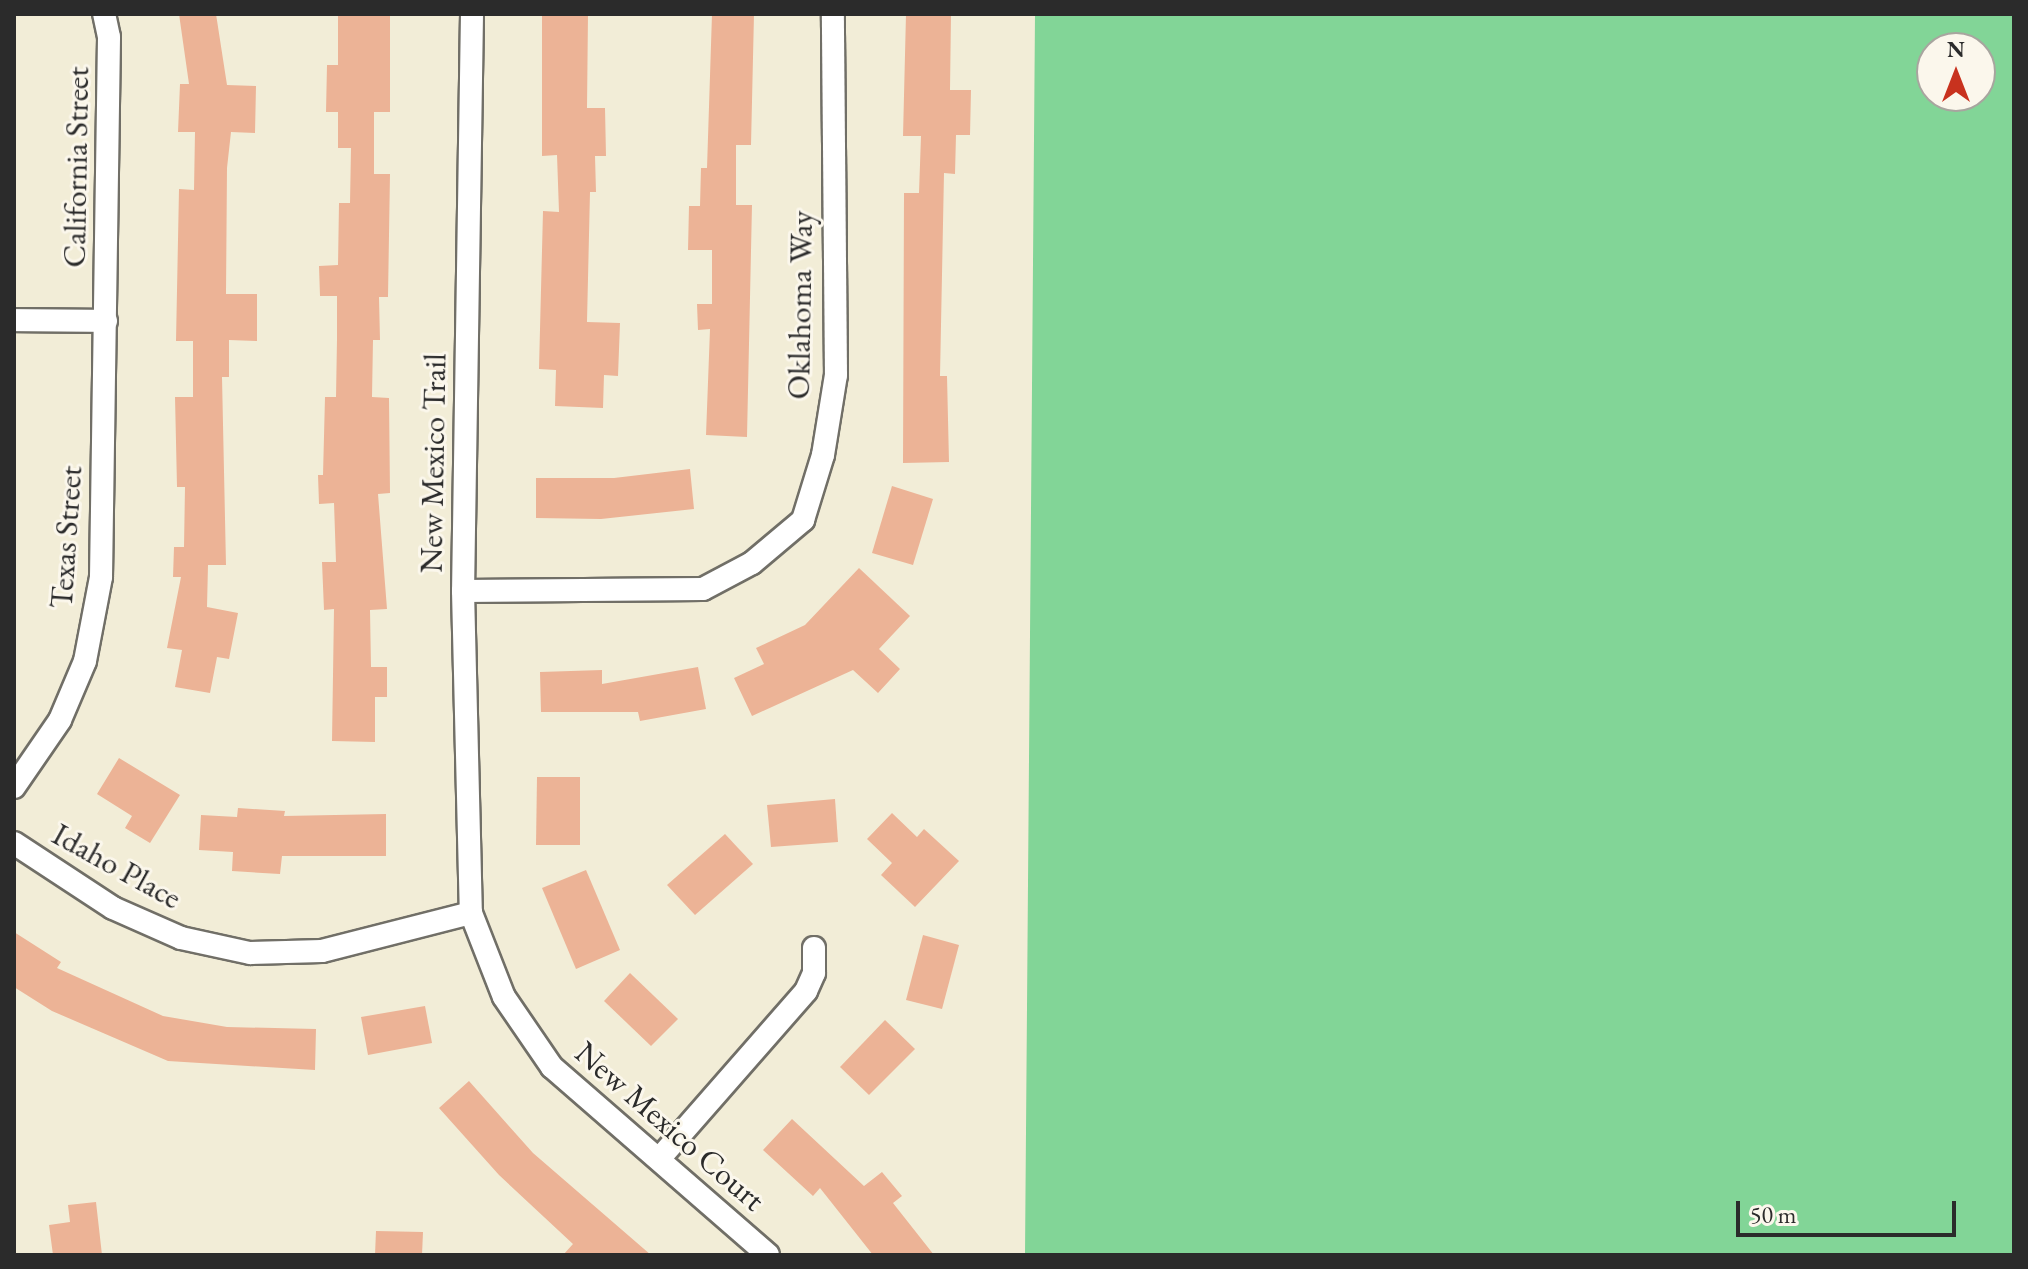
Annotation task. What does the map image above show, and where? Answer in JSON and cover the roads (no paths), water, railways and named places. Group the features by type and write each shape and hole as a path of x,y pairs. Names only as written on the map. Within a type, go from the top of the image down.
{"street":[{"name":"California Street","path":"104,14 109,37 106,321"},
{"name":"New Mexico Trail","path":"471,913 463,591 472,14"},
{"name":"Oklahoma Way","path":"463,591 703,589 752,563 803,520 823,455 836,375 833,14"},
{"path":"14,320 106,321"},
{"name":"Texas Street","path":"14,787 60,720 85,661 101,577 106,321"},
{"name":"Idaho Place","path":"14,843 113,908 181,938 250,953 322,951 471,913"},
{"name":"New Mexico Court","path":"471,913 504,997 552,1067 768,1255"},
{"path":"659,1159 806,991 814,973 814,948"}]}
